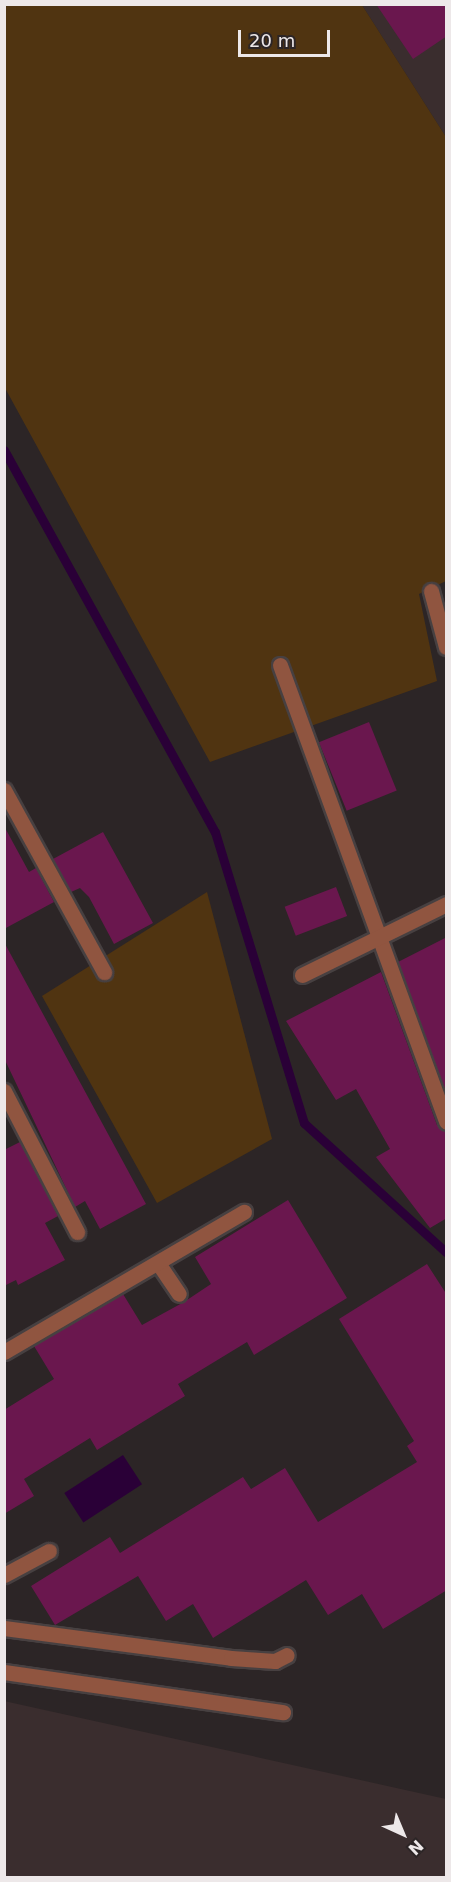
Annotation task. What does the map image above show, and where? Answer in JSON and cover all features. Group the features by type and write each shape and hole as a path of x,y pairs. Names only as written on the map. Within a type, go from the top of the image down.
{"street":[{"path":"431,591 447,647"},
{"path":"280,665 376,938 447,1122"},
{"path":"4,790 104,972"},
{"path":"302,975 447,904"},
{"path":"4,1091 77,1232"},
{"path":"4,1352 243,1212"},
{"path":"158,1263 179,1294"},
{"path":"4,1575 49,1551"},
{"path":"4,1628 231,1658 275,1661 286,1655"},
{"path":"4,1672 283,1712"}],"shaded area":[{"path":"4,5 362,5 446,137 446,581 419,594 437,681 210,762 5,388"},
{"path":"362,5 446,5 446,137"},
{"path":"207,892 272,1139 157,1203 42,996"},
{"path":"123,1455 142,1484 83,1522 64,1493"},
{"path":"4,1701 446,1799 446,1877 5,1877"}],"building":[{"path":"376,4 447,4 447,36 413,59"},
{"path":"369,722 397,791 347,811 319,742"},
{"path":"4,826 29,872 36,868 54,902 4,929"},
{"path":"103,832 153,923 114,944 89,897 80,888 71,892 53,859"},
{"path":"336,887 347,916 296,936 285,907"},
{"path":"447,937 447,1095 398,962"},
{"path":"4,942 146,1204 100,1229 85,1201 75,1207 4,1058"},
{"path":"381,972 437,1125 447,1131 447,1218 430,1228 376,1157 390,1149 356,1089 336,1100 286,1021"},
{"path":"20,1142 58,1216 45,1223 65,1260 18,1285 16,1280 4,1286 4,1150"},
{"path":"288,1200 347,1298 254,1355 247,1342 178,1384 185,1396 97,1450 90,1438 24,1479 34,1496 4,1514 4,1410 54,1379 34,1346 123,1294 142,1325 184,1302 211,1284 195,1257"},
{"path":"427,1264 447,1295 447,1590 383,1629 362,1594 328,1615 306,1580 213,1638 193,1604 166,1621 138,1576 55,1625 31,1586 110,1537 120,1553 243,1477 251,1489 285,1468 318,1522 417,1462 407,1446 414,1441 339,1319"}],"waterway":[{"path":"4,450 215,832 304,1123 446,1252"}]}
